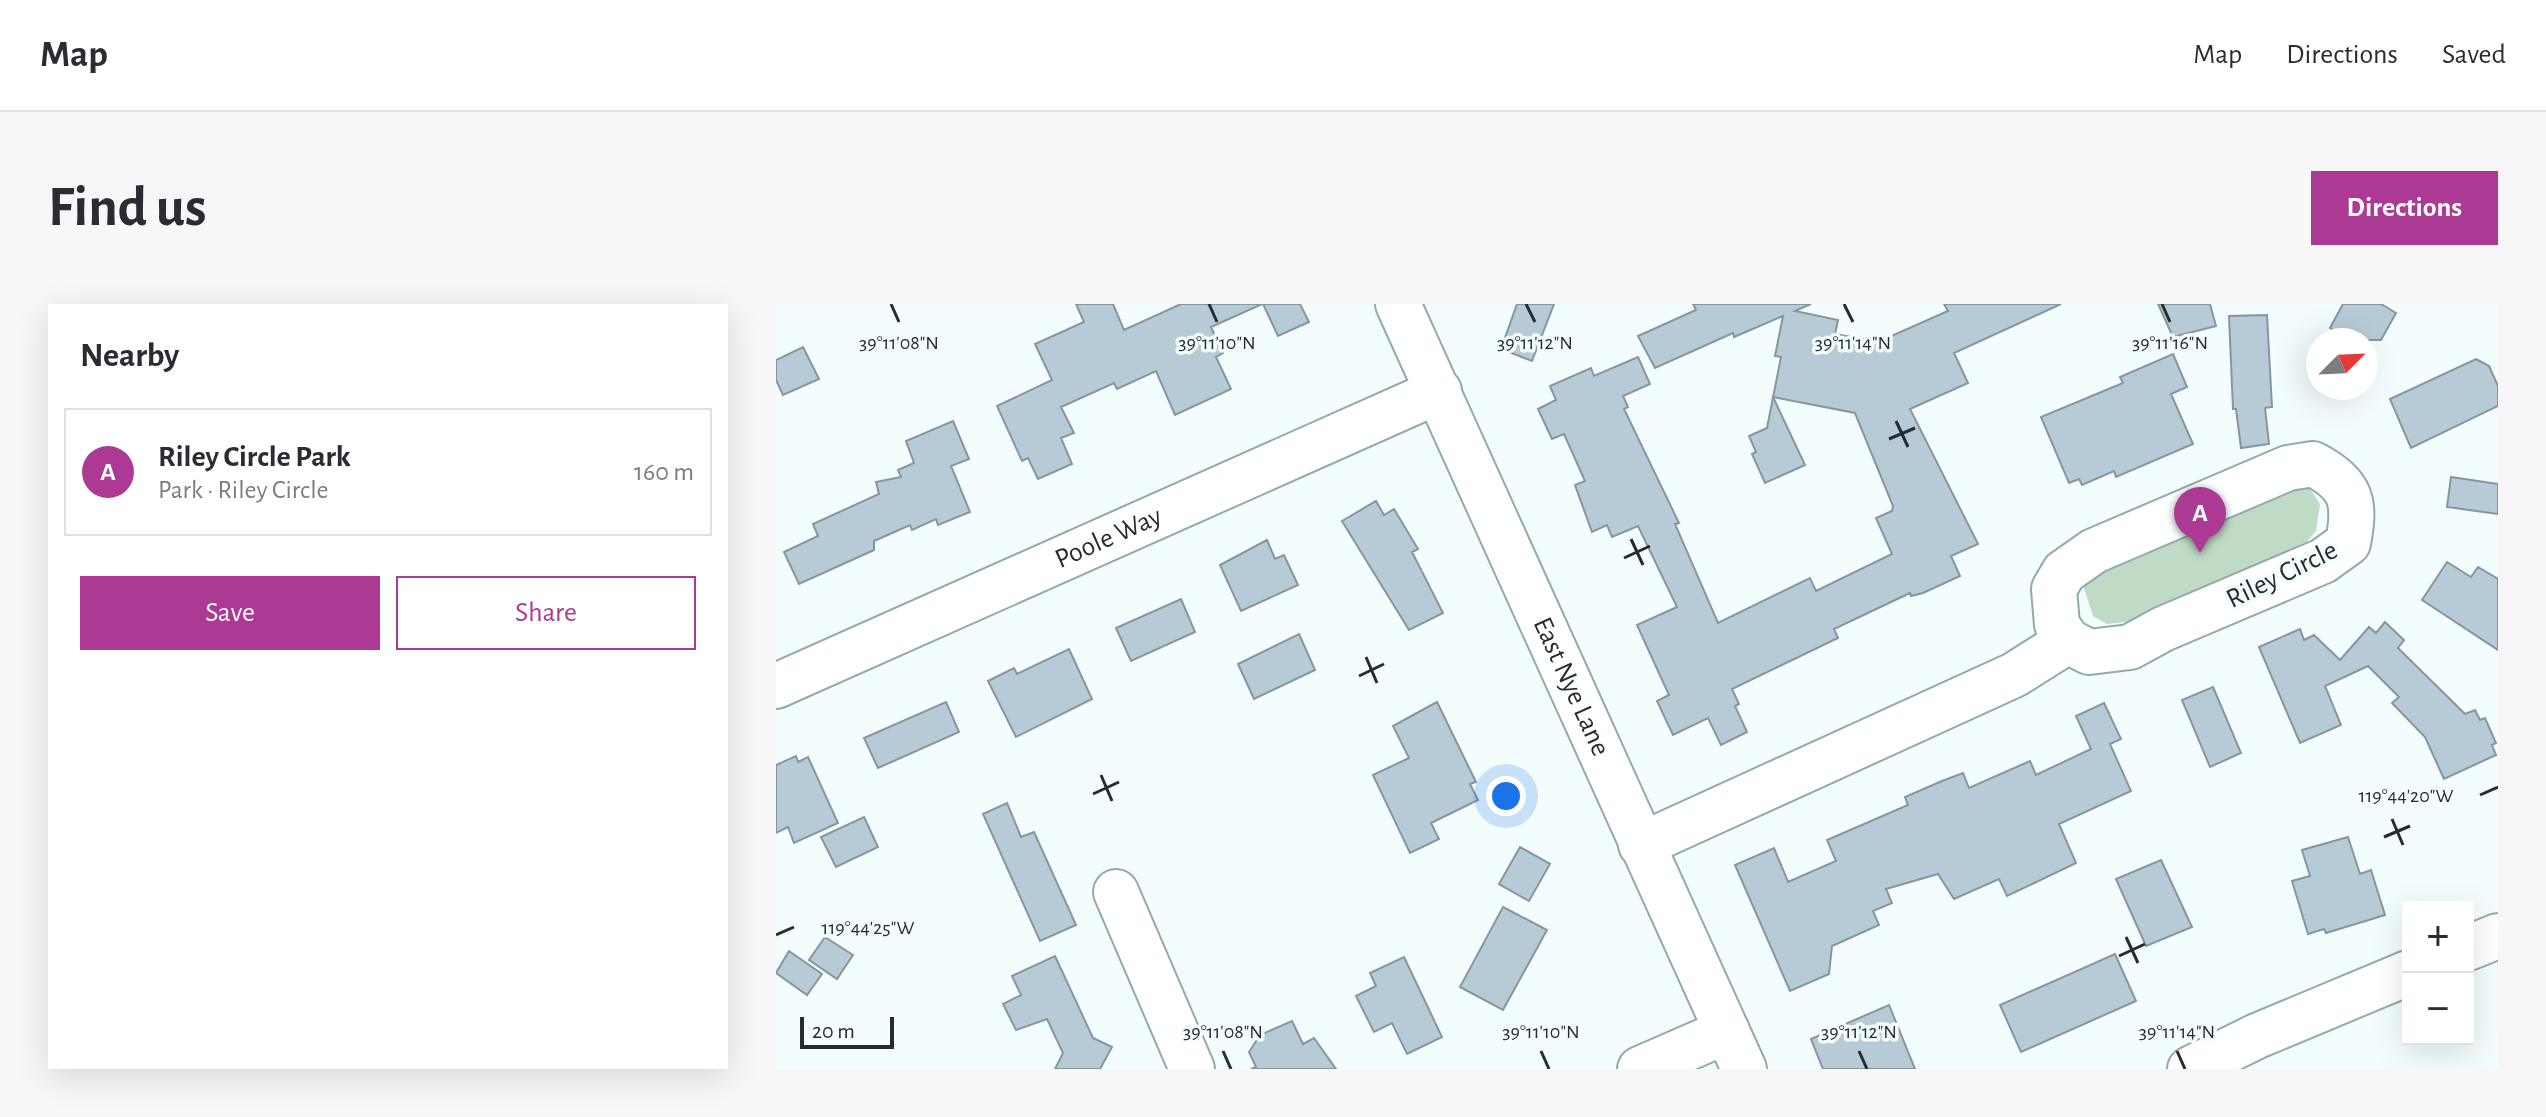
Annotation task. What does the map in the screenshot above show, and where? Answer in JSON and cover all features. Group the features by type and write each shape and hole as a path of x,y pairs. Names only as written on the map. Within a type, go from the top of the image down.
{"street":[{"name":"East Nye Lane","path":"1398,304 1735,1050"},
{"name":"Poole Way","path":"776,686 1439,391"},
{"name":"Riley Circle","path":"2313,464 2338,477 2345,488 2354,513 2348,543 2323,561 2163,629 2130,647 2089,652 2068,641 2057,625 2054,589 2064,572 2094,551 2288,468 2313,464"},
{"path":"1641,845 2014,675 2068,641"},
{"path":"1116,892 1192,1069"},
{"path":"2474,946 2498,936"},
{"path":"2190,1069 2257,1036 2402,976"},
{"path":"1640,1069 1735,1050"}],"green space":[{"path":"2298,483 2310,489 2320,504 2316,531 2304,545 2127,622 2107,624 2093,616 2083,585 2090,571"}],"building":[{"path":"1076,304 1113,304 1124,330 1181,304 1262,304 1211,327 1223,353 1216,357 1231,389 1175,415 1156,371 1117,389 1114,383 1061,407 1074,433 1061,438 1072,464 1038,479 1028,458 1022,461 997,406 1052,380 1035,344 1084,322"},
{"path":"1263,304 1300,304 1309,322 1278,336"},
{"path":"1517,304 1554,304 1532,361 1501,349"},
{"path":"1693,304 1811,304 1795,311 1838,320 1835,334 1878,342 1948,311 1944,304 2061,304 1954,353 1968,383 1910,409 1978,544 1951,556 1960,576 1923,593 1911,596 1910,593 1834,629 1838,638 1732,689 1739,704 1735,706 1747,732 1721,745 1708,718 1673,735 1657,701 1669,695 1637,625 1677,607 1638,526 1612,537 1607,525 1592,532 1575,485 1585,481 1564,434 1552,439 1538,409 1556,400 1550,386 1591,368 1594,376 1638,357 1650,384 1623,396 1628,407 1624,409 1679,523 1675,524 1718,623 1810,578 1816,591 1892,554 1876,518 1892,511 1893,506 1855,413 1773,397 1781,357 1775,356 1783,316 1734,337 1733,333 1655,368 1638,336 1696,310"},
{"path":"2158,304 2210,304 2216,326 2173,337"},
{"path":"2343,304 2381,304 2396,313 2381,340 2378,340 2378,328 2330,328"},
{"path":"2267,315 2272,407 2265,408 2269,444 2241,448 2236,409 2233,409 2229,316"},
{"path":"803,347 819,379 783,395 776,380 776,360"},
{"path":"2173,354 2187,387 2171,394 2193,444 2116,477 2114,471 2082,485 2079,479 2069,483 2041,417 2123,383 2120,377"},
{"path":"2476,359 2489,366 2498,386 2498,406 2411,448 2390,399"},
{"path":"1773,397 1805,465 1765,483 1752,454 1756,452 1749,436 1767,428"},
{"path":"953,421 969,459 951,466 970,512 938,525 936,519 912,530 910,525 874,541 874,550 799,584 784,552 818,536 813,524 879,494 876,482 901,477 898,470 914,463 906,441"},
{"path":"2451,477 2498,484 2498,514 2447,507"},
{"path":"1376,501 1384,515 1394,509 1418,549 1412,552 1443,613 1409,630 1342,521"},
{"path":"1267,540 1275,559 1284,555 1298,585 1241,611 1220,565"},
{"path":"2447,562 2471,577 2478,567 2498,579 2498,650 2422,600"},
{"path":"1181,599 1195,632 1131,661 1116,628"},
{"path":"2385,622 2404,640 2398,648 2465,714 2475,710 2480,720 2485,718 2496,743 2492,745 2496,755 2444,779 2425,737 2392,703 2399,697 2368,666 2325,686 2341,725 2300,743 2259,647 2300,629 2304,640 2314,635 2340,660 2369,627 2376,633"},
{"path":"1299,634 1315,670 1254,699 1238,664"},
{"path":"1069,649 1092,699 1016,737 988,681 1014,668 1017,674"},
{"path":"2213,687 2241,753 2210,767 2182,700"},
{"path":"946,702 959,732 878,768 864,738"},
{"path":"1437,702 1476,782 1470,784 1478,800 1431,823 1439,839 1410,853 1373,775 1409,758 1393,726"},
{"path":"2104,703 2121,739 2110,744 2131,791 2059,824 2076,863 2007,896 1999,879 1954,899 1938,874 1886,889 1892,903 1873,911 1879,925 1832,946 1829,974 1790,991 1735,865 1774,848 1788,882 1836,861 1827,840 1908,805 1905,797 1942,781 1963,773 1969,788 2030,761 2036,775 2091,749 2076,716"},
{"path":"796,756 798,762 808,757 838,823 794,843 788,827 776,833 776,765"},
{"path":"1007,803 1021,837 1034,832 1076,925 1040,941 983,814"},
{"path":"864,817 878,847 836,867 821,837"},
{"path":"2348,837 2360,874 2371,870 2385,915 2326,933 2324,929 2308,934 2292,881 2310,876 2302,850"},
{"path":"1520,847 1550,864 1529,901 1499,884"},
{"path":"2161,860 2192,927 2146,946 2116,879"},
{"path":"1503,907 1547,930 1503,1010 1460,987"},
{"path":"825,937 853,955 837,979 809,960"},
{"path":"789,951 822,974 807,995 776,973"},
{"path":"2115,954 2136,1001 2021,1052 2000,1005"},
{"path":"1055,956 1093,1038 1112,1047 1100,1069 1055,1069 1063,1053 1047,1019 1016,1030 1003,1004 1021,995 1012,976"},
{"path":"1404,957 1442,1037 1407,1054 1392,1023 1374,1032 1356,996 1376,986 1370,973"},
{"path":"1889,1005 1915,1069 1823,1069 1811,1039"},
{"path":"1292,1021 1303,1044 1314,1038 1336,1069 1251,1069 1256,1067 1249,1052 1260,1035"}],"place":[{"name":"Riley Circle Park","path":"2200,553"}]}
